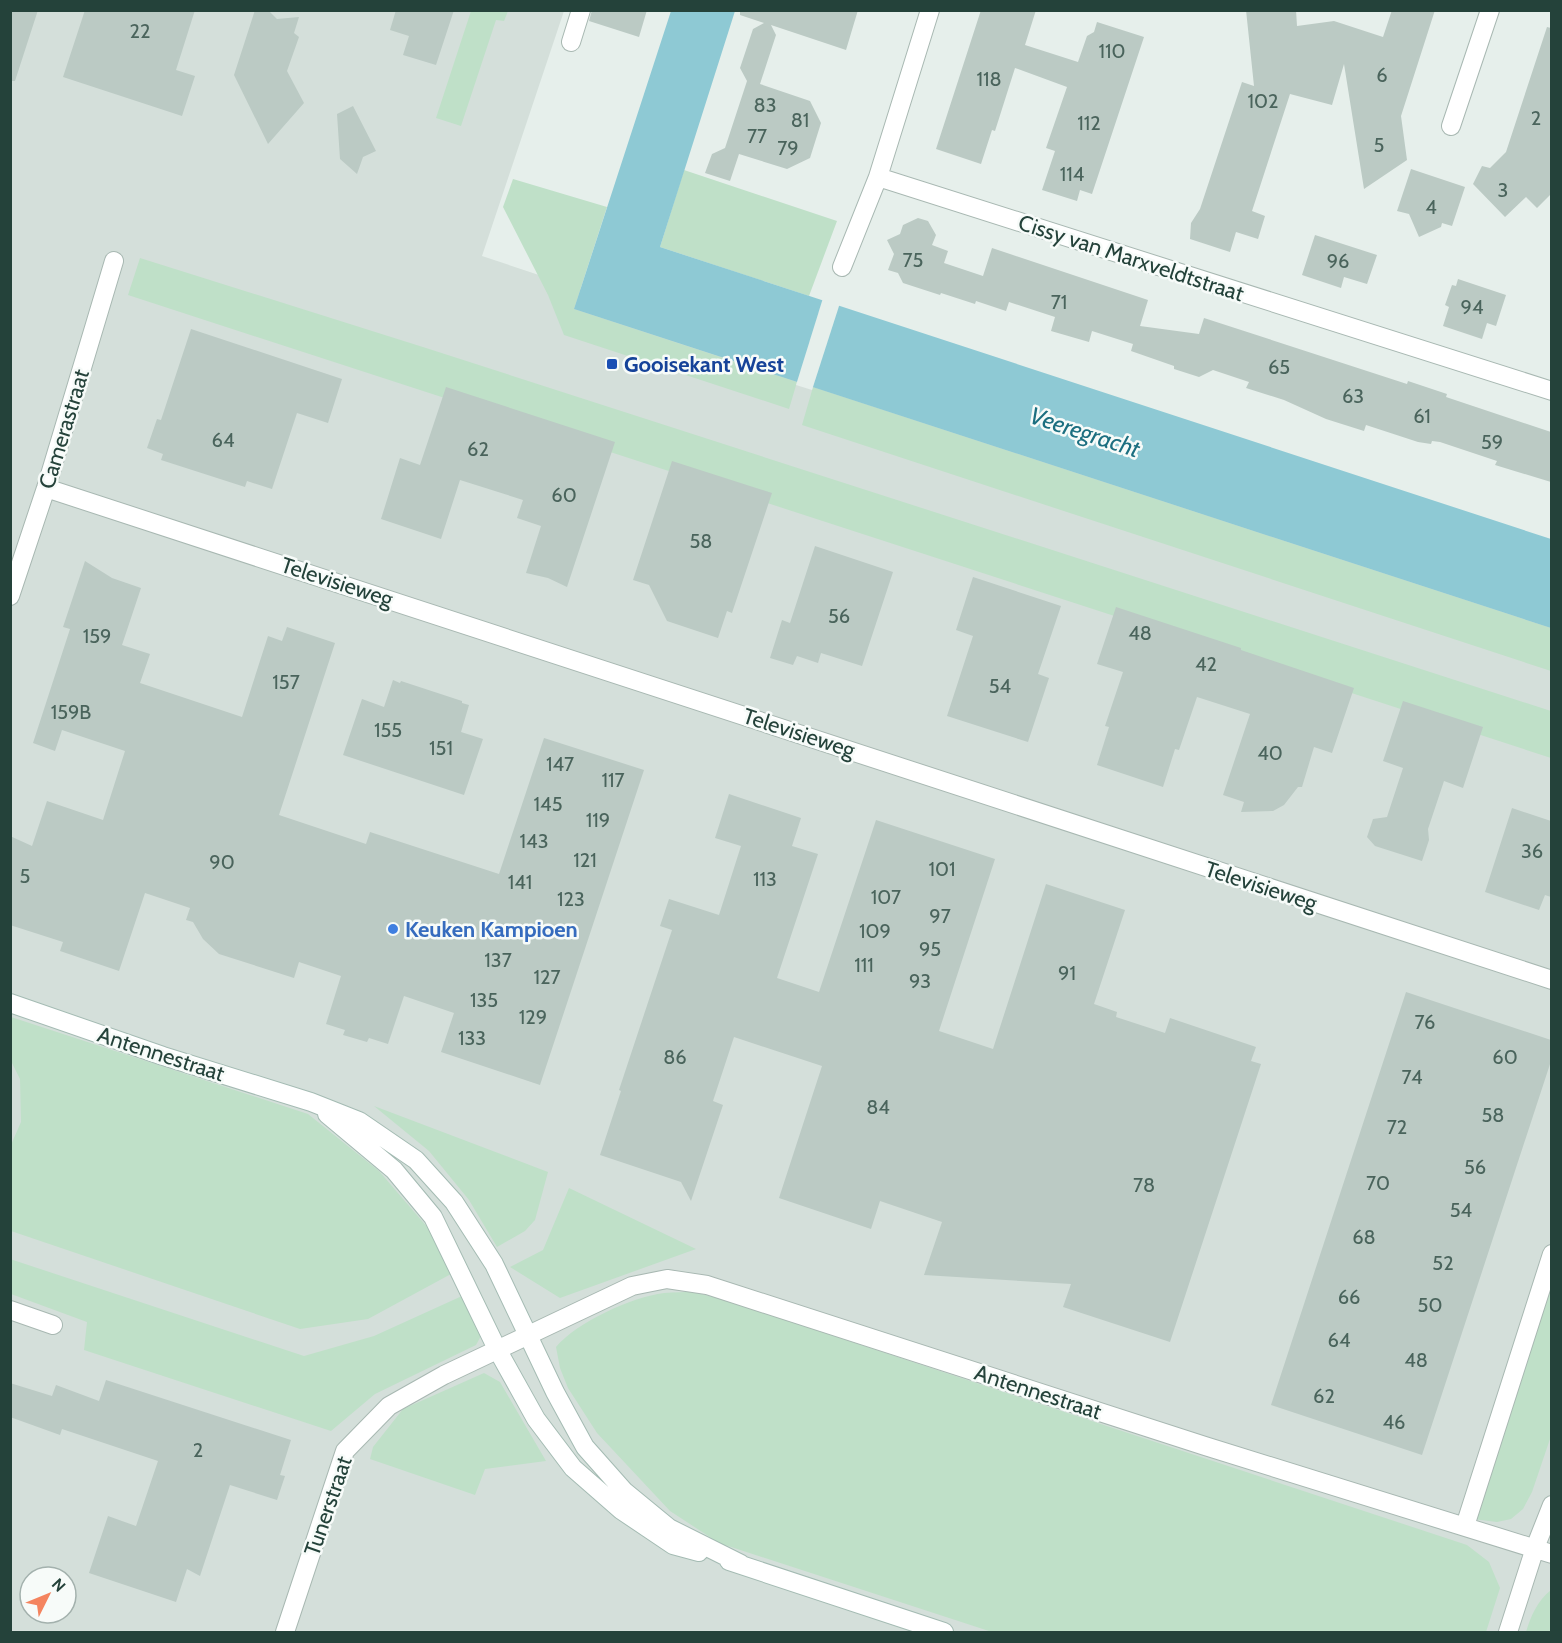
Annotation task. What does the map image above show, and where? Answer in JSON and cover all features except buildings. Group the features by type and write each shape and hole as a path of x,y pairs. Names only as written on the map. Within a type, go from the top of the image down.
{"street":[{"path":"571,42 581,10"},
{"path":"842,267 878,177 930,10"},
{"path":"1451,126 1490,10"},
{"name":"Cissy van Marxveldtstraat","path":"878,177 1551,391"},
{"name":"Camerastraat","path":"10,596 46,488 114,261"},
{"name":"Televisieweg","path":"46,488 1551,980"},
{"name":"Antennestraat","path":"10,1004 163,1056 311,1102 359,1121 416,1160 454,1202 494,1264 555,1392 585,1447 624,1491 669,1528 741,1564"},
{"name":"Antennestraat","path":"311,1102 393,1170 433,1217 497,1350 536,1419 573,1468 621,1510 672,1545 741,1564 944,1632"},
{"path":"1465,1526 1551,1254"},
{"name":"Antennestraat","path":"497,1350 632,1286 667,1279 707,1285 1216,1449 1543,1551"},
{"path":"10,1310 53,1324"},
{"name":"Tunerstraat","path":"285,1632 345,1451 389,1406 497,1350"},
{"path":"1508,1632 1543,1551 1551,1505"}],"shaded area":[{"path":"11,11 564,11 482,256 1551,612 1551,1632 11,1632"}],"green space":[{"path":"471,11 508,11 504,21 496,20 461,126 436,118"},
{"path":"684,170 837,221 809,296 660,247"},
{"path":"513,179 607,207 574,309 797,382 789,409 564,335 548,295 503,207"},
{"path":"140,258 1551,711 1551,758 128,295"},
{"path":"813,387 1551,628 1551,671 802,425"},
{"path":"11,1017 308,1114 379,1171 429,1229 451,1274 368,1319 300,1329 11,1231 10,1147 21,1122 20,1079 11,1061"},
{"path":"374,1106 548,1172 535,1220 525,1231 497,1247 469,1200 429,1151"},
{"path":"569,1188 696,1249 560,1298 510,1267 543,1250"},
{"path":"10,1259 304,1356 374,1336 462,1296 482,1334 476,1345 375,1394 331,1431 84,1350 87,1322 11,1294"},
{"path":"1551,1270 1551,1436 1532,1492 1523,1509 1511,1519 1497,1522 1473,1519"},
{"path":"693,1292 725,1300 1467,1545 1489,1562 1500,1588 1486,1632 992,1632 719,1543 670,1511 597,1433 568,1388 560,1368 556,1347 577,1329 621,1305 651,1295"},
{"path":"484,1373 500,1382 546,1461 485,1469 475,1495 370,1459 373,1447 403,1409"},
{"path":"1551,1590 1551,1632 1526,1632 1535,1609"}],"water":[{"name":"Veeregracht","path":"671,11 735,11 660,247 1551,539 1551,628 574,309"}],"pier":[{"path":"823,298 840,303 812,390 796,385"}],"place":[{"name":"Gooisekant West","path":"612,364"},
{"name":"Keuken Kampioen","path":"393,929"}]}
